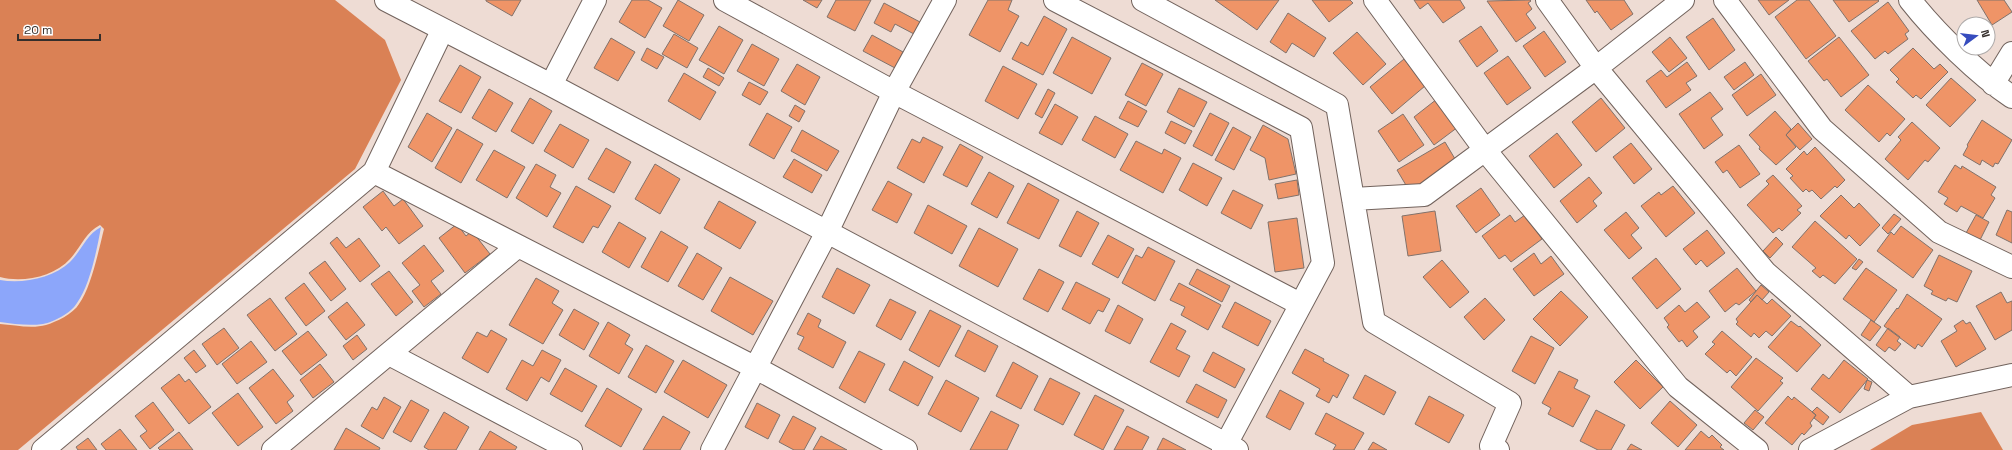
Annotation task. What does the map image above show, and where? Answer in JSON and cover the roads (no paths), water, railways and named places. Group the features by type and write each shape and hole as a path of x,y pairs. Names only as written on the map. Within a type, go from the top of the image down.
{"street":[{"path":"386,0 551,85 1229,448 1300,304 1323,262 1301,128 1055,0"},
{"path":"551,85 595,0"},
{"path":"725,0 894,92 1300,304"},
{"path":"712,450 827,232 894,92 945,0"},
{"path":"1144,0 1337,105 1374,322 1510,403 1491,446 1498,450"},
{"path":"1375,0 1485,150 1678,387 1757,450"},
{"path":"1547,0 1596,68 1765,272 1909,397"},
{"path":"1353,199 1424,195 1596,68 1683,0"},
{"path":"1725,0 1822,129 1939,232 2012,267"},
{"path":"1910,0 1925,19 1994,84 2012,97"},
{"path":"42,450 374,172 442,30"},
{"path":"1994,84 2012,53"},
{"path":"374,172 756,368 906,450"},
{"path":"273,450 518,246"},
{"path":"389,354 571,450"},
{"path":"1810,450 1909,397 2012,375"}],"water":[{"path":"101,227 95,256 86,287 77,303 67,314 47,323 38,325 0,322 0,280 28,280 46,276 63,268 70,262 88,238"}]}
